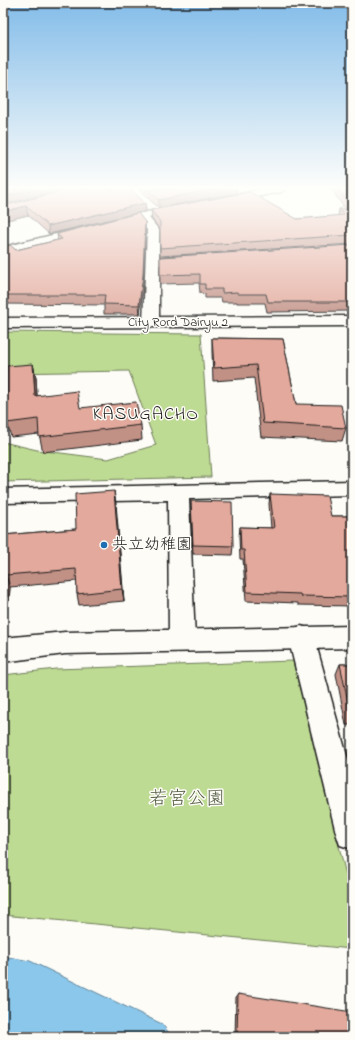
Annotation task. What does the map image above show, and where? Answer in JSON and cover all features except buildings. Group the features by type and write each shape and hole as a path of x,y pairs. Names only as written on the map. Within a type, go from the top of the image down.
{"main road":[{"path":"3,251 49,238"},
{"path":"151,322 153,238"},
{"path":"152,262 202,259"},
{"name":"City Rord Dairyu 2","path":"3,322 352,321"},
{"path":"3,496 352,488"},
{"path":"178,492 182,640"},
{"path":"301,637 352,832"},
{"path":"3,650 65,643 352,637"}],"green space":[{"path":"3,332 201,334 211,477 3,482 3,442 37,450 108,459 156,445 129,371 3,373"},
{"name":"若宮公園","path":"293,661 352,899 352,949 3,915 3,675 56,669"}],"water":[{"path":"3,956 30,961 162,1024 172,1037 3,1037"}],"place":[{"name":"共立幼稚園","path":"104,545"}],"district":[{"name":"KASUGACHO","path":"146,415"}]}
